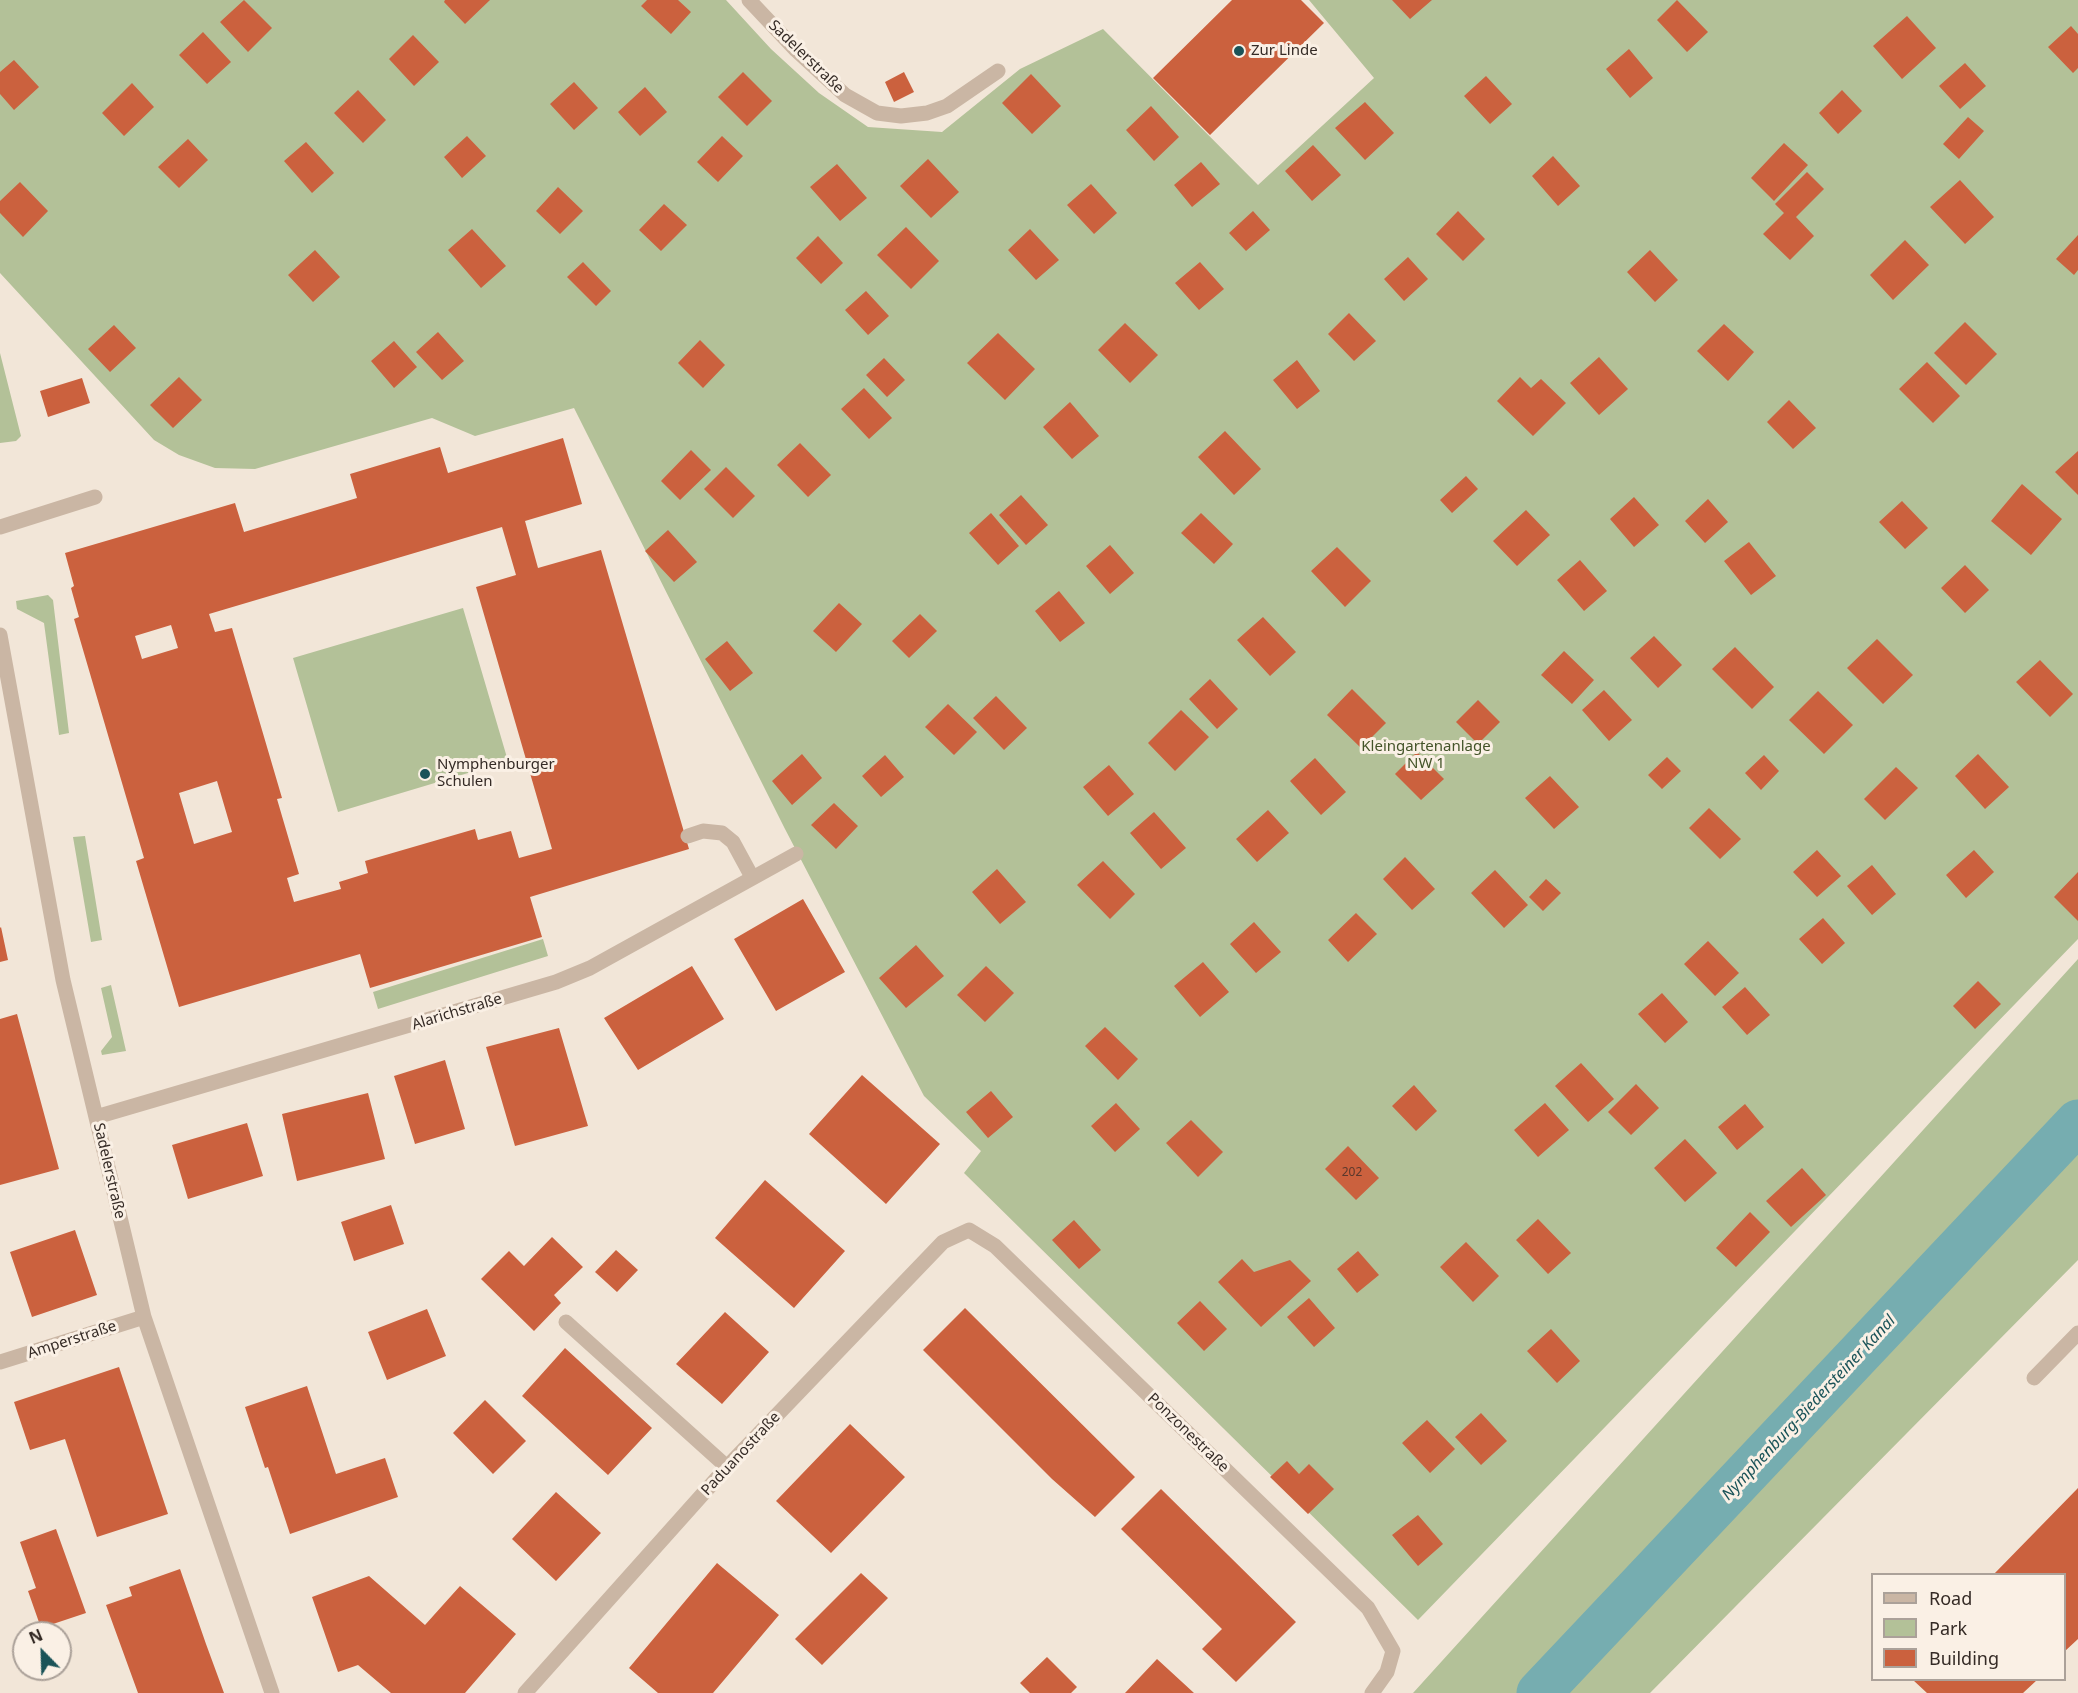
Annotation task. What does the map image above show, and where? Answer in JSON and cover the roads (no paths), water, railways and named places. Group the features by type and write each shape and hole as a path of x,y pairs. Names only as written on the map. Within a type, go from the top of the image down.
{"street":[{"name":"Sadelerstraße","path":"749,0 796,50 844,95 877,113 901,116 927,113 947,106 998,71"},
{"path":"0,527 95,497"},
{"name":"Sadelerstraße","path":"0,635 63,980 144,1317 272,1693"},
{"path":"688,836 703,831 723,833 733,842 752,877"},
{"name":"Alarichstraße","path":"96,1117 556,982 591,968 796,854"},
{"name":"Paduanostraße","path":"525,1693 727,1467 943,1242 969,1230"},
{"name":"Ponzonestraße","path":"969,1230 995,1246 1368,1608 1394,1651 1387,1672 1372,1693"},
{"name":"Amperstraße","path":"0,1362 144,1317"},
{"path":"566,1323 727,1467"},
{"path":"2034,1378 2078,1333"}],"waterway":[{"name":"Nymphenburg-Biedersteiner Kanal","path":"1539,1693 2078,1122"}],"place":[{"name":"Zur Linde","path":"1239,51"},
{"name":"Nymphenburger Schulen","path":"425,774"}],"park label":[{"name":"Kleingartenanlage NW 1","path":"1426,756"}]}
